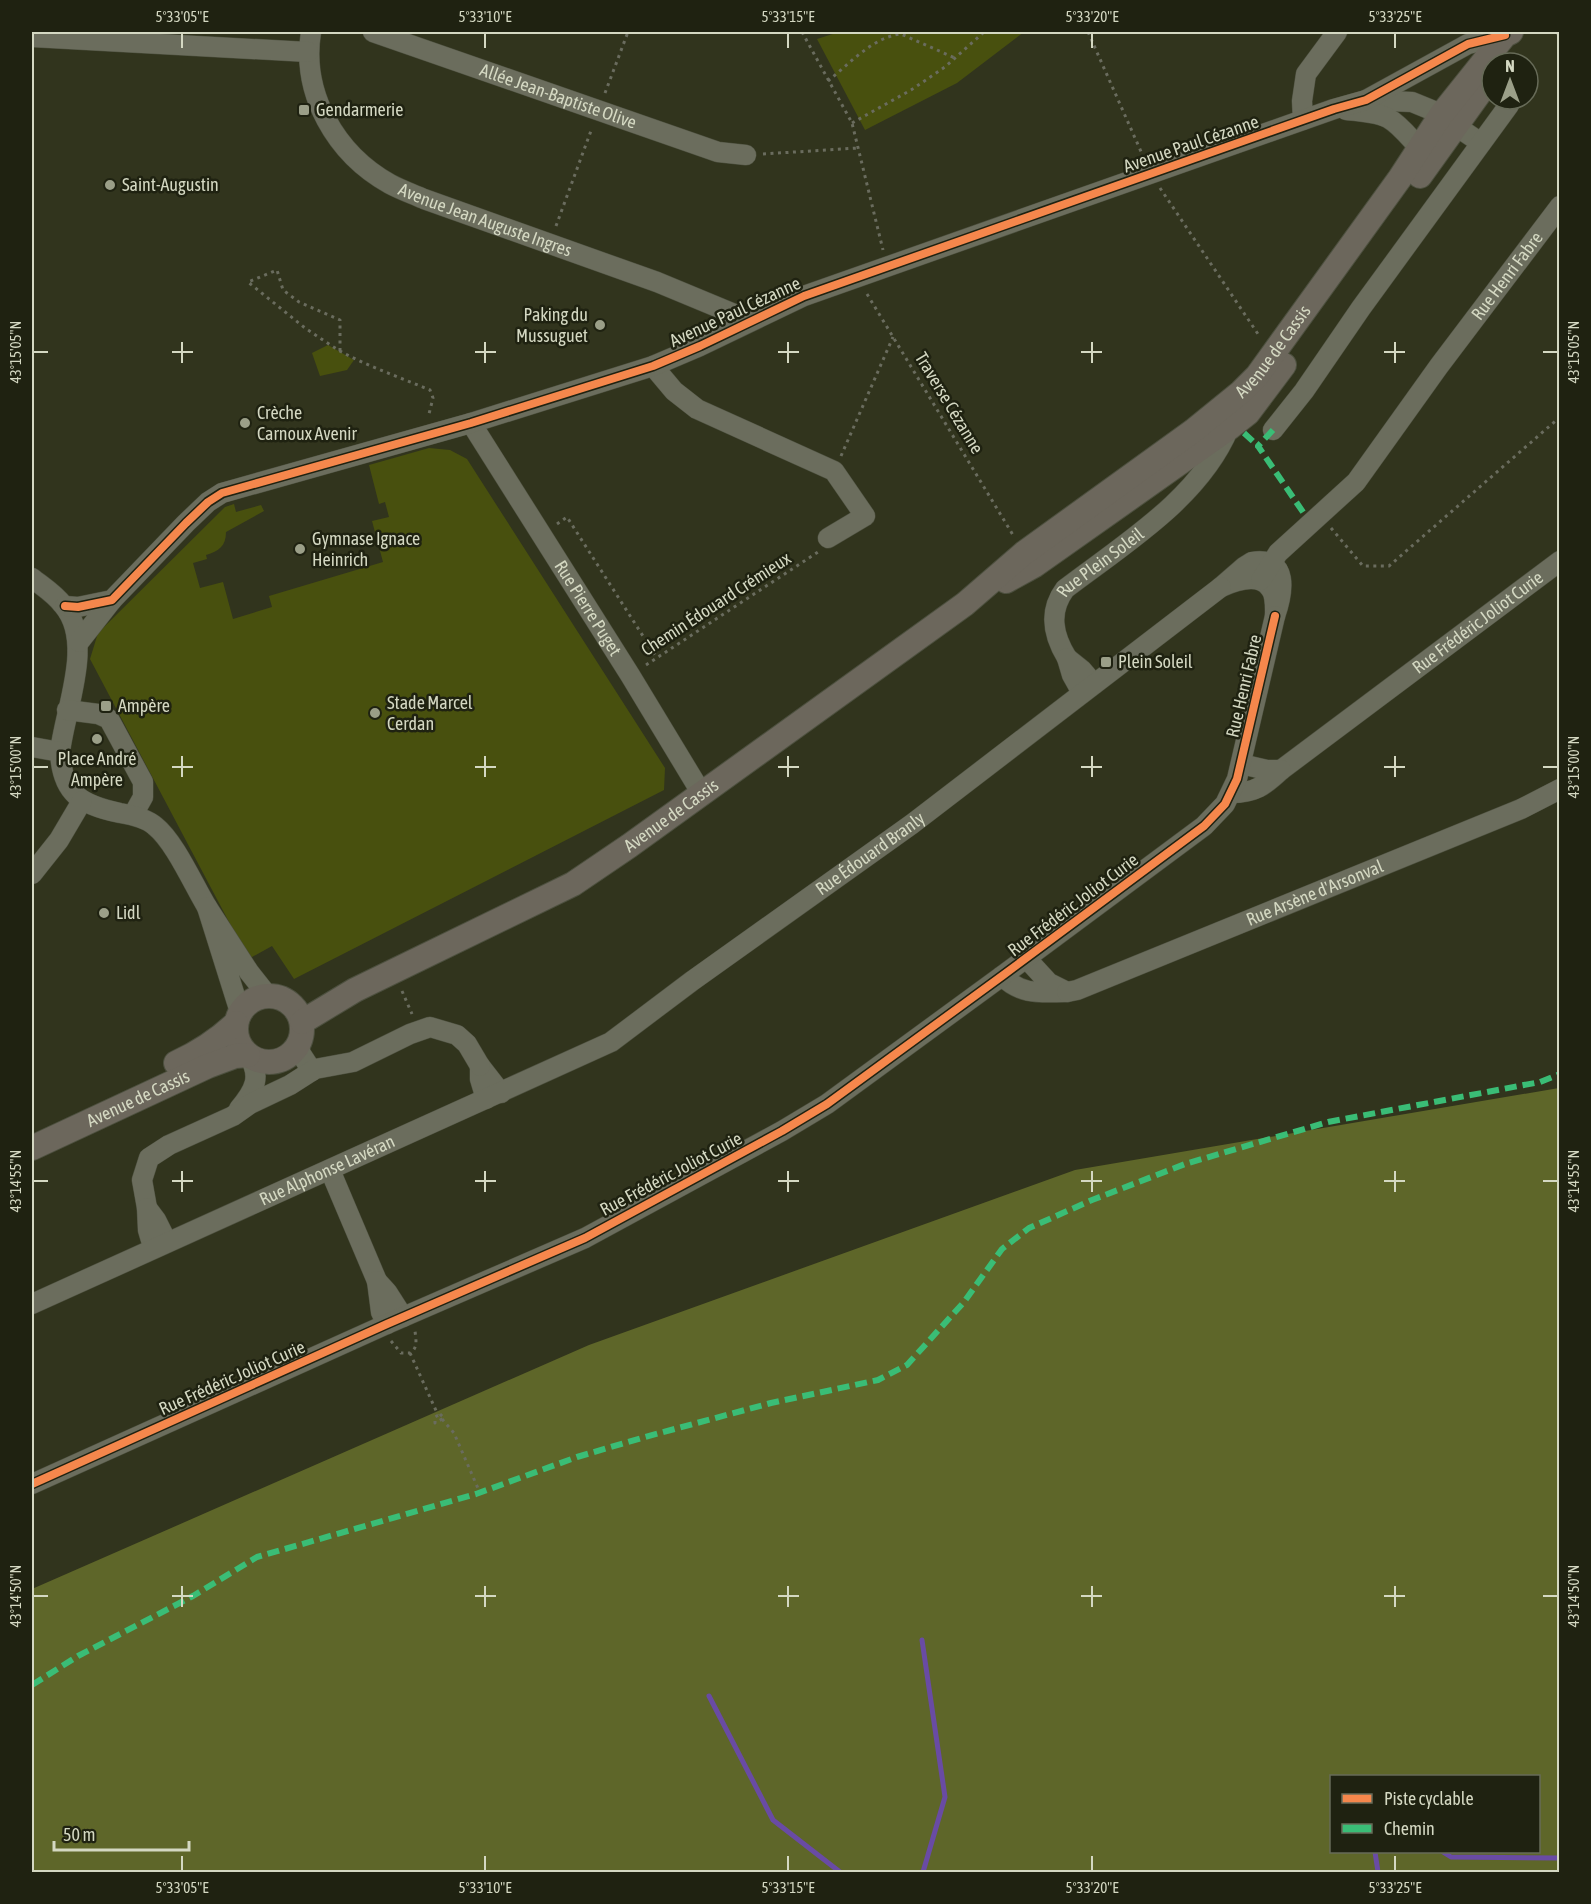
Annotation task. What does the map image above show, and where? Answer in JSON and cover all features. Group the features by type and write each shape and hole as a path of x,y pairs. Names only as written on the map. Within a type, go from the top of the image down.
{"main road":[{"path":"1506,51 1513,33"},
{"name":"Avenue de Cassis","path":"32,1148 208,1066 235,1056 252,1064 278,1061 286,1057 300,1033 355,990 573,884 965,604 1035,565 1229,428 1248,413 1261,397 1448,120 1513,33"},
{"name":"Avenue de Cassis","path":"1448,120 1480,87"},
{"name":"Avenue de Cassis","path":"965,604 1021,548 1193,431 1241,392 1257,376 1400,178 1425,154"},
{"name":"Avenue de Cassis","path":"32,1131 203,1050 219,1040 247,1003 257,997 355,990"},
{"path":"275,997 291,1004 298,1012 300,1033"},
{"path":"238,1017 237,1040 252,1064"}],"street":[{"name":"Avenue Jean Auguste Ingres","path":"311,32 308,52 312,82 327,122 343,147 363,165 391,184 424,199 657,282 751,321"},
{"name":"Allée Jean-Baptiste Olive","path":"374,32 718,152 746,155"},
{"path":"1303,120 1302,101 1306,74 1337,32"},
{"name":"Avenue Paul Cézanne","path":"79,642 112,600 186,523 208,502 222,493 471,423 654,366 795,299 1303,120 1366,100 1468,44 1513,33"},
{"path":"32,37 308,52"},
{"name":"Avenue Paul Cézanne","path":"1366,100 1412,102 1448,120 1481,143"},
{"name":"Avenue Paul Cézanne","path":"1335,109 1365,112 1388,118 1425,154"},
{"path":"1273,430 1304,391 1361,308 1505,111"},
{"name":"Rue Henri Fabre","path":"1265,572 1278,554 1356,482 1439,366 1560,206"},
{"path":"654,366 674,391 697,409 834,471 865,516 828,538"},
{"name":"Rue Pierre Puget","path":"471,423 702,794"},
{"name":"Rue Plein Soleil","path":"1088,688 1082,670 1067,658 1058,643 1053,626 1055,608 1060,596 1065,589 1172,506 1209,465 1229,428"},
{"path":"1191,486 1192,472 1186,459 1185,446 1193,431"},
{"name":"Rue Frédéric Joliot Curie","path":"1231,793 1252,791 1265,785 1281,770 1560,561"},
{"name":"Rue Édouard Branly","path":"494,1096 611,1042 692,981 912,824 1244,567 1252,562 1265,572"},
{"name":"Rue Henri Fabre","path":"1241,764 1283,585 1280,572 1265,572"},
{"path":"32,578 65,606 74,621 79,642 77,666 60,752 60,769 65,782 82,801 100,808 134,815 153,824 166,837 244,965 275,997"},
{"path":"65,606 78,607 112,600"},
{"path":"67,710 98,714 109,719 143,782 143,797 134,815"},
{"path":"32,747 60,752"},
{"path":"1241,764 1267,770 1281,770"},
{"name":"Rue Frédéric Joliot Curie","path":"32,1484 395,1320 585,1238 782,1131 827,1104 1204,826 1225,804 1241,764"},
{"name":"Rue Arsène d'Arsonval","path":"1002,976 1017,988 1024,990 1067,992 1077,990 1521,809 1560,789"},
{"path":"32,874 59,840 82,801"},
{"path":"207,907 238,1017"},
{"path":"1026,958 1049,983 1067,992"},
{"path":"160,1245 156,1220 147,1208 142,1180 149,1158 169,1145 233,1116 250,1104 290,1085 312,1071 353,1062 410,1034 430,1028 457,1035 467,1044 494,1096"},
{"path":"300,1033 301,1054 312,1071"},
{"path":"252,1064 263,1080 274,1085 290,1085"},
{"path":"233,1116 256,1081 252,1064"},
{"name":"Rue Alphonse Lavéran","path":"32,1304 494,1096"},
{"path":"330,1170 377,1281 381,1312 395,1320"}],"path":[{"path":"549,244 628,32"},
{"path":"802,32 852,123 888,267"},
{"path":"852,123 910,90 955,58 984,32"},
{"path":"1088,32 1150,174 1266,345"},
{"path":"1557,32 1560,39"},
{"path":"828,81 876,42 894,35 901,34 955,58"},
{"path":"746,155 858,148"},
{"path":"340,351 340,320 299,302 283,290 277,270 248,282 305,328 340,351 430,390 433,398 429,414"},
{"path":"834,471 893,337"},
{"path":"1326,522 1363,566 1389,566 1560,417"},
{"path":"540,534 567,517 657,658"},
{"path":"402,991 415,1021"},
{"path":"410,1353 438,1415 444,1418 442,1419 454,1433 480,1493"},
{"path":"438,1415 435,1417 435,1423 442,1419"}],"green space":[{"path":"839,32 1024,32 957,83 865,130 817,39"},
{"path":"328,345 354,360 347,370 320,376 312,353"},
{"name":"Stade Marcel Cerdan","path":"429,448 450,450 467,459 665,768 664,790 294,979 272,946 252,957 247,956 90,659 98,633 225,507 234,504 236,512 261,505 264,511 226,532 225,541 221,547 206,555 207,559 193,563 200,588 223,582 233,619 272,607 269,596 383,562 372,521 389,517 385,502 379,504 369,465"},
{"path":"1559,1088 1559,1872 32,1872 32,1589 589,1345 1075,1170"}],"waterway":[{"path":"922,1640 945,1797 923,1872"},
{"path":"709,1696 773,1820 840,1872"},
{"path":"1375,1853 1378,1872"},
{"path":"1445,1853 1451,1857 1560,1858"}],"marked path":[{"path":"1273,430 1258,446 1305,515"},
{"path":"1244,433 1258,446"},
{"path":"32,1685 78,1656 193,1596 257,1557 476,1494 577,1457 645,1437 771,1403 878,1380 907,1365 964,1302 1002,1249 1029,1228 1092,1200 1185,1164 1328,1122 1540,1082 1560,1074"}],"cycle path":[{"path":"65,606 78,607 112,600 186,523 208,502 222,493 471,423 653,366 804,296 1334,109 1366,100 1468,44 1505,35"},
{"path":"32,1484 387,1324 585,1238 782,1131 827,1104 1204,826 1225,804 1237,779 1275,616"}],"place":[{"name":"Gendarmerie","path":"304,110"},
{"name":"Saint-Augustin","path":"110,185"},
{"name":"Paking du Mussuguet","path":"600,325"},
{"name":"Crèche Carnoux Avenir","path":"245,423"},
{"name":"Gymnase Ignace Heinrich","path":"300,549"},
{"name":"Plein Soleil","path":"1106,662"},
{"name":"Ampère","path":"106,706"},
{"name":"Stade Marcel Cerdan","path":"375,713"},
{"name":"Place André Ampère","path":"97,739"},
{"name":"Lidl","path":"104,913"}]}
